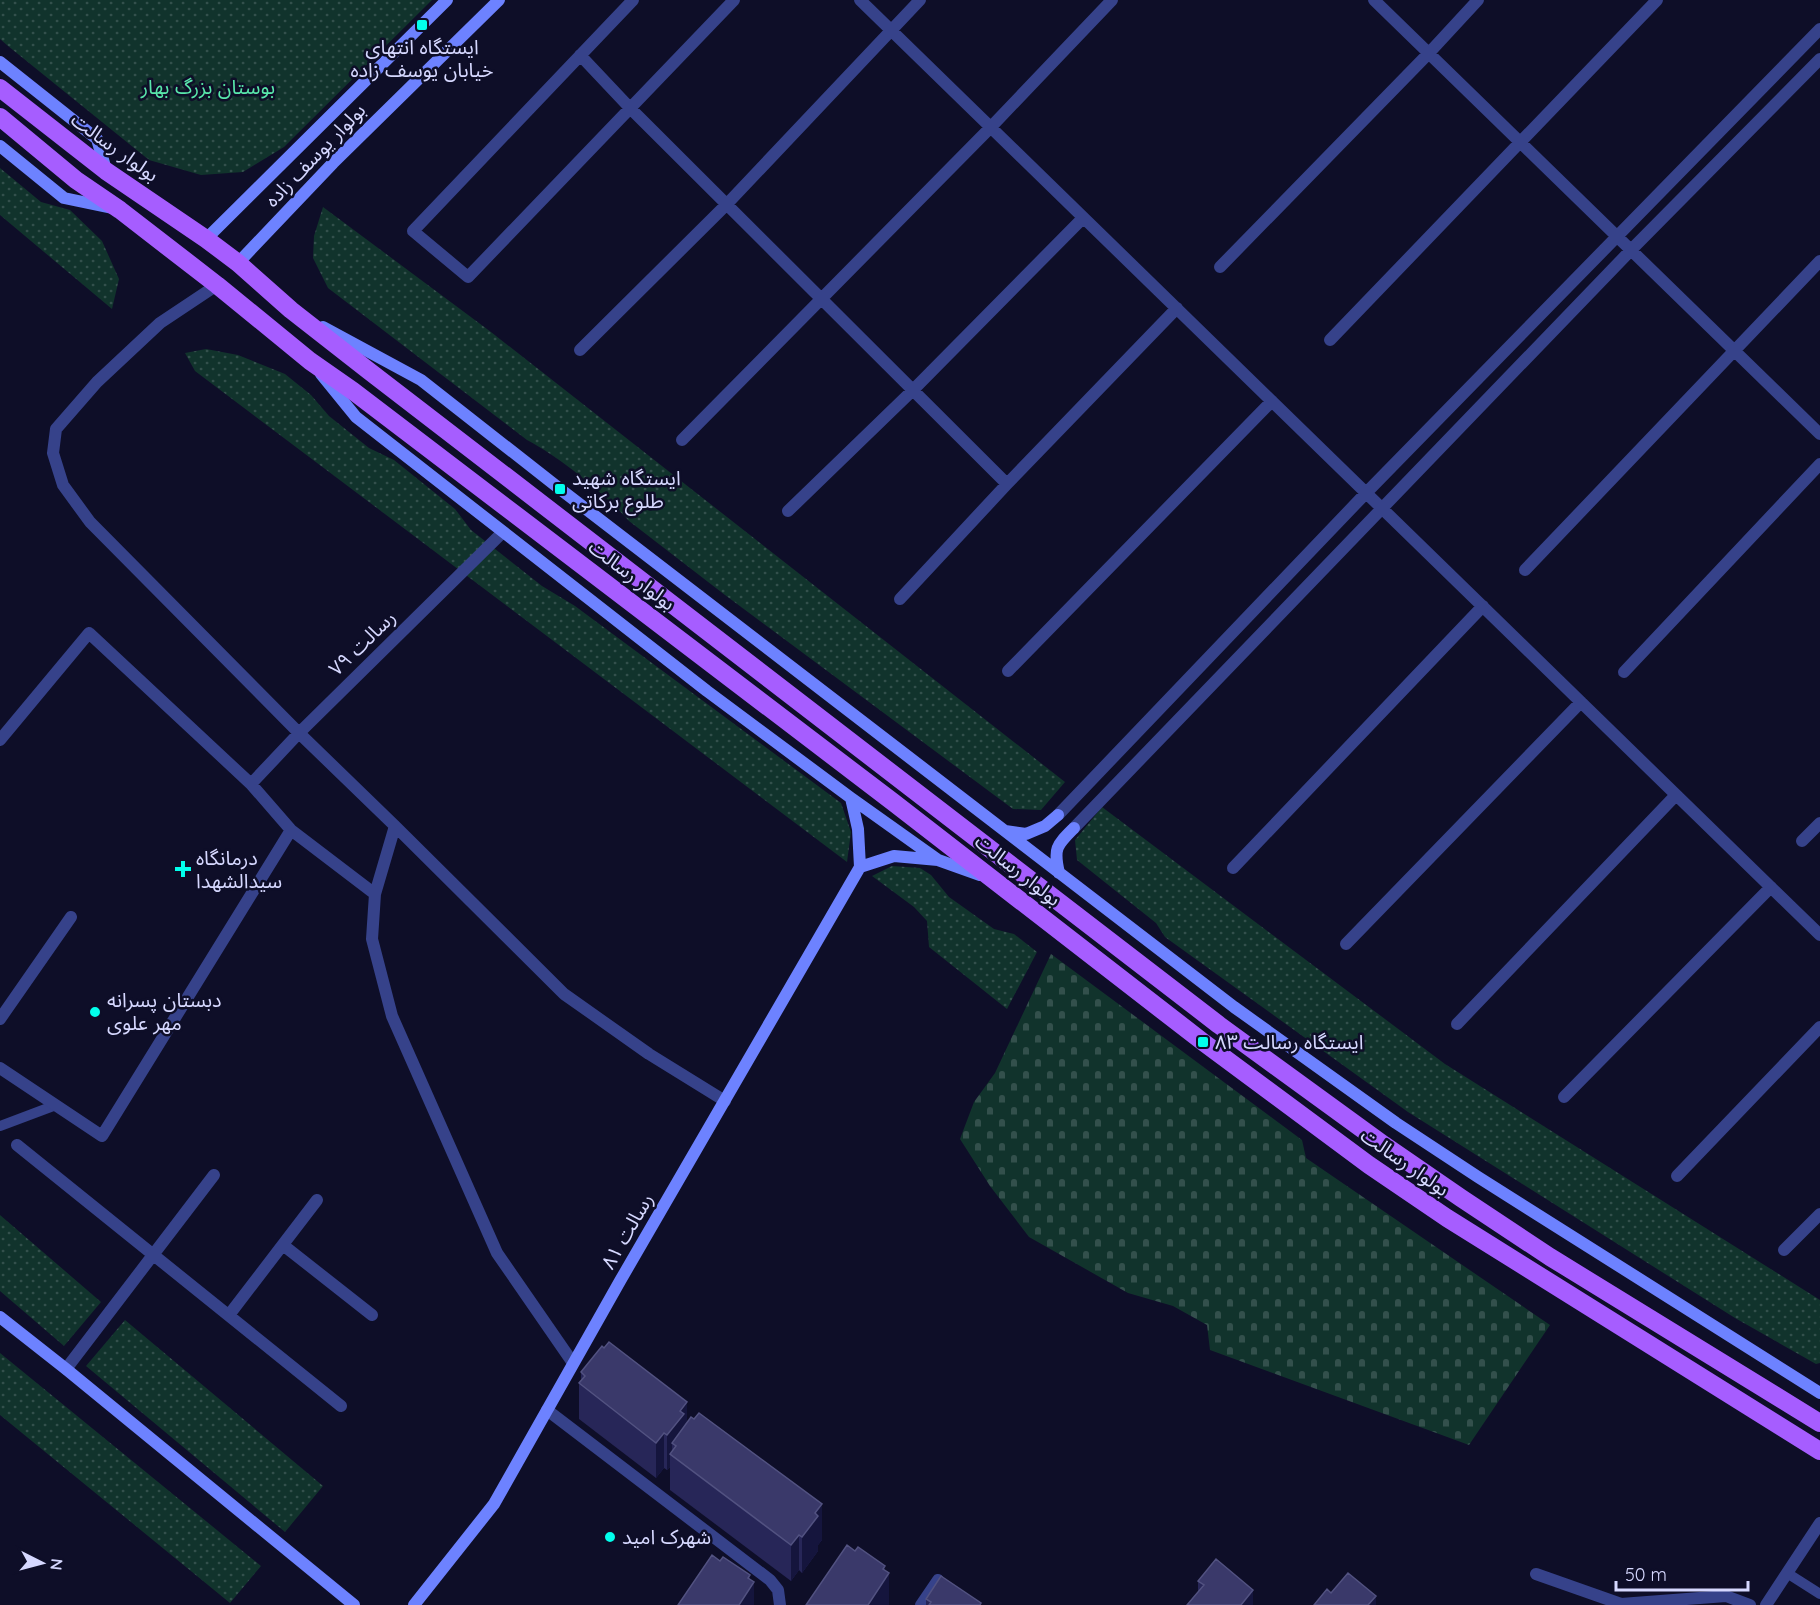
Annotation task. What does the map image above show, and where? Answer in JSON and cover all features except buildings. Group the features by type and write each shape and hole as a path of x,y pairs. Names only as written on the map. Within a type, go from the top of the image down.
{"main road":[{"name":"بولوار رسالت","path":"0,88 106,171 238,262 291,310 1238,1039 1461,1198 1550,1257 1820,1423"},
{"path":"0,117 76,180 120,210 185,261 206,239"},
{"name":"بولوار رسالت","path":"185,261 310,361 391,420 993,879 1203,1042 1369,1165 1447,1218 1820,1451"},
{"path":"217,285 238,262"}],"street":[{"name":"بولوار یوسف زاده","path":"206,239 447,0"},
{"name":"بولوار یوسف زاده","path":"238,262 333,163 498,0"},
{"path":"633,0 413,231 468,277 734,0"},
{"path":"860,0 1820,935"},
{"path":"580,350 726,204 920,0"},
{"path":"682,440 991,128 1112,0"},
{"path":"1374,0 1820,434"},
{"path":"1220,267 1478,0"},
{"path":"1330,340 1657,0"},
{"path":"1004,831 1026,834 1045,826 1058,815 1366,493 1820,29"},
{"path":"580,55 630,108 1007,484"},
{"path":"1059,873 1055,855 1061,842 1074,828 1631,250 1820,59"},
{"path":"0,62 97,139 106,171"},
{"path":"0,146 64,198 120,210"},
{"path":"788,511 913,390 1083,218"},
{"path":"1525,570 1820,261"},
{"path":"217,285 160,323 97,382 56,429 52,453 63,484 90,522 299,733 564,994 649,1054 725,1101"},
{"path":"900,599 1177,308"},
{"path":"291,310 421,380 1234,1007 1396,1123 1498,1190 1814,1385 1820,1394"},
{"path":"310,361 356,417 707,692 938,860"},
{"path":"1008,671 1272,401"},
{"path":"1624,672 1820,464"},
{"name":"رسالت ۷۹","path":"251,784 299,733 503,532"},
{"path":"1233,868 1483,606"},
{"path":"0,740 89,633 251,784 291,830 375,894"},
{"path":"1347,944 1581,702"},
{"path":"1457,1024 1676,795"},
{"path":"851,798 858,829 860,867 894,856 938,860 993,879"},
{"path":"1802,841 1820,823"},
{"path":"395,826 375,894 372,939 392,1016 496,1253 573,1363"},
{"path":"0,1068 102,1136 291,830"},
{"name":"رسالت ۸۱","path":"414,1605 494,1504 860,867"},
{"path":"1564,1097 1771,887"},
{"path":"0,1019 71,917"},
{"path":"1677,1176 1820,1028"},
{"path":"17,1145 341,1406"},
{"path":"66,1369 214,1175"},
{"path":"229,1315 317,1200"},
{"path":"1784,1250 1820,1214"},
{"path":"283,1245 372,1315"},
{"path":"0,1317 354,1605"},
{"path":"547,1410 770,1580 778,1590 780,1605"},
{"path":"1766,1605 1820,1524"},
{"path":"1536,1574 1621,1605 1726,1596 1750,1605"},
{"path":"921,1605 938,1580"}],"lane":[{"path":"0,1126 56,1105"},
{"path":"1787,1573 1820,1594"}],"green space":[{"name":"بوستان بزرگ بهار","path":"0,0 432,0 284,147 243,172 201,175 149,160 8,46 0,39"},
{"path":"0,168 41,202 70,210 102,241 119,279 112,309 0,215"},
{"path":"323,207 491,332 1065,782 1041,810 1013,809 725,595 629,521 607,499 554,456 527,440 328,288 313,258 314,236"},
{"path":"206,349 238,355 285,374 311,395 329,416 369,448 394,460 455,509 471,530 542,586 575,606 841,803 851,832 847,862 195,371 185,353"},
{"path":"1102,807 1445,1064 1820,1300 1820,1363 1816,1364 1735,1318 1408,1112 1165,937 1156,923 1077,860 1075,840"},
{"path":"892,866 920,868 931,875 949,897 994,929 1014,934 1037,952 1007,1009 929,947 927,921 914,907 872,876"},
{"path":"1051,954 1302,1140 1306,1158 1550,1325 1469,1445 1210,1350 1207,1325 1173,1306 1128,1293 1029,1237 990,1186 960,1139 974,1102 995,1073"},
{"path":"0,1215 101,1302 64,1346 0,1291"},
{"path":"125,1320 323,1486 285,1532 86,1366"},
{"path":"0,1353 261,1566 230,1603 0,1415"}],"place":[{"name":"ایستگاه انتهای خیابان یوسف زاده","path":"422,25"},
{"name":"ایستگاه شهید طلوع برکاتی","path":"560,489"},
{"name":"درمانگاه سیدالشهدا","path":"183,869"},
{"name":"دبستان پسرانه مهر علوی","path":"95,1012"},
{"name":"ایستگاه رسالت ۸۳","path":"1203,1042"},
{"name":"شهرک امید","path":"610,1537"}]}
